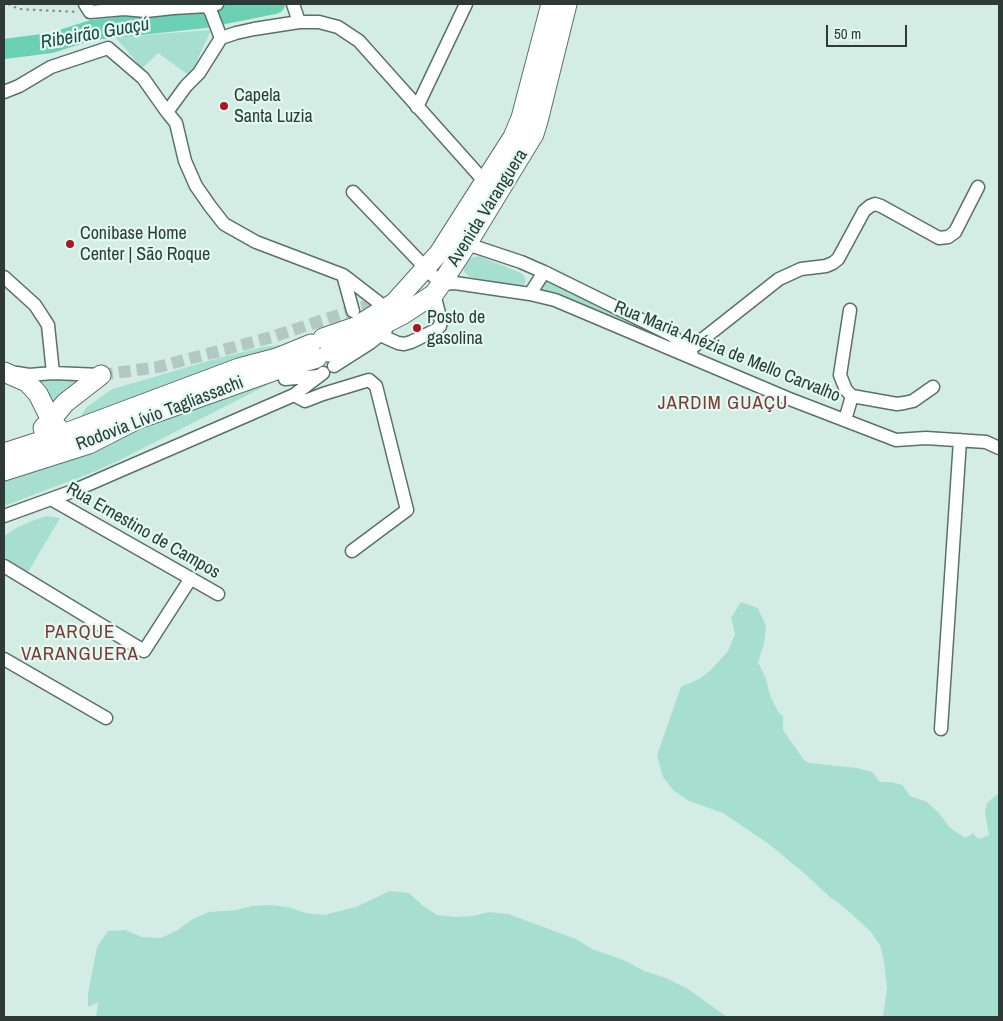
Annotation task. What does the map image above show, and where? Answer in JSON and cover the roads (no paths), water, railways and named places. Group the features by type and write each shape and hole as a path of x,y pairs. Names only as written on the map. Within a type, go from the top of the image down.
{"highway":[{"name":"Avenida Varanguera","path":"322,358 402,315 437,289 485,182 513,138 551,4"},
{"name":"Avenida Varanguera","path":"322,358 355,327 394,303 439,253 459,239 534,134 567,4"},
{"name":"Rodovia Lívio Tagliassachi","path":"57,427 239,368 277,358 322,358"},
{"name":"Rodovia Lívio Tagliassachi","path":"4,471 89,444 138,419 282,374 322,358"},
{"path":"4,372 27,382 38,394 57,427 69,440 76,444 89,444"},
{"path":"4,452 26,445 57,427 65,403 101,375"}],"street":[{"path":"418,107 466,4"},
{"path":"294,6 299,22"},
{"path":"88,8 146,12 173,8 211,10 222,38"},
{"path":"167,112 199,72 222,38 254,29 299,22 319,22 338,27 358,41 485,182"},
{"path":"4,92 19,86 51,67 108,48 143,78 176,123 185,161 196,186 224,224 256,242 343,275 378,302"},
{"path":"459,239 522,262 672,335 689,355 778,279 801,269 826,266 838,259 864,211 870,206 875,204 881,206 939,238 955,232 978,187"},
{"path":"353,192 426,268 437,289 441,321 440,326 436,330 404,344 380,335"},
{"path":"530,294 544,272"},
{"path":"343,275 353,311"},
{"path":"4,277 35,305 48,325 53,373"},
{"name":"Rua Maria Anézia de Mello Carvalho","path":"437,289 455,283 530,294 555,300 787,398 896,440 926,438 986,442 999,448"},
{"path":"850,310 840,375 846,390 852,396 896,404 913,401 933,387"},
{"path":"7,516 294,396 322,358 363,348 402,315"},
{"path":"4,372 29,375 53,373 101,375"},
{"path":"282,374 294,396 304,401 369,380 376,386 407,510 352,551"},
{"path":"845,420 852,396"},
{"path":"941,729 960,440"},
{"name":"Rua Ernestino de Campos","path":"51,499 218,594"},
{"path":"4,566 144,651 191,578"},
{"path":"4,659 106,718"}],"waterway":[{"name":"Ribeirão Guaçú","path":"4,49 51,43 92,30 205,18 275,4"}],"tunnel":[{"path":"101,375 158,367 272,337 378,302 387,303"}],"place":[{"name":"Capela Santa Luzia","path":"224,106"},
{"name":"Conibase Home Center | São Roque","path":"70,244"},
{"name":"Posto de gasolina","path":"417,328"}],"district":[{"name":"JARDIM GUAÇU","path":"723,404"},
{"name":"PARQUE VARANGUERA","path":"80,644"}]}
